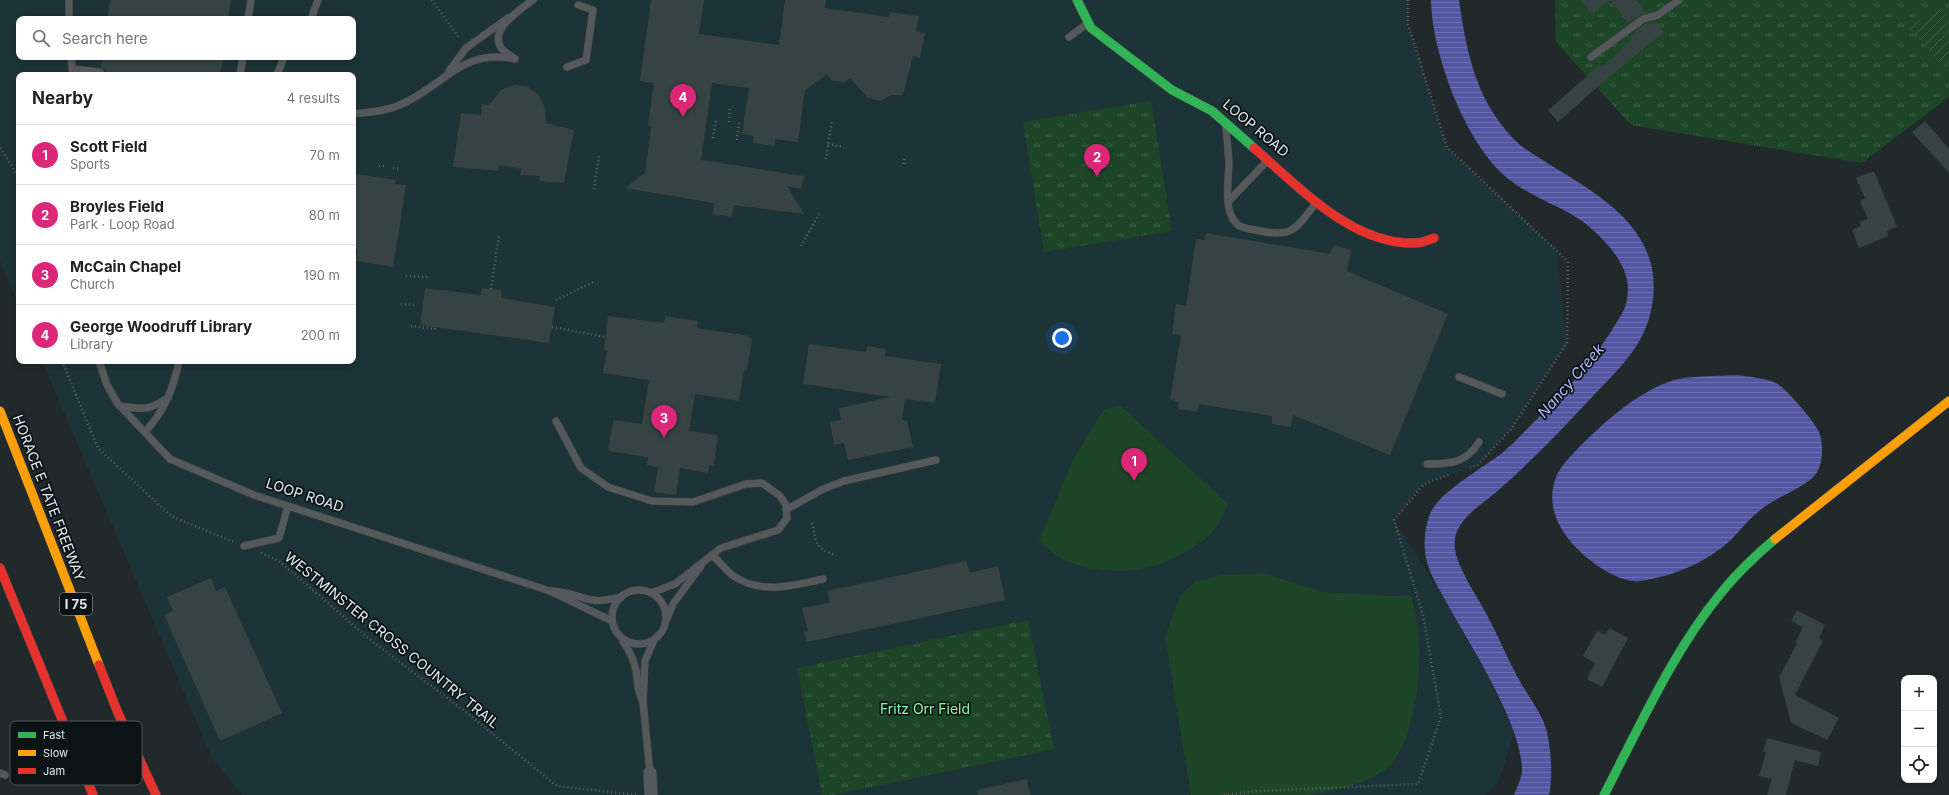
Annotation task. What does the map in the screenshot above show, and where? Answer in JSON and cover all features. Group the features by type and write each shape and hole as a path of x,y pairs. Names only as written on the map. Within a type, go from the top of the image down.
{"main road":[{"name":"LOOP ROAD","path":"1077,0 1091,28 1172,90 1212,111 1331,214 1360,230 1388,240 1417,243 1434,238"},
{"path":"1604,795 1682,648 1721,593 1746,566 1774,540 1948,404"},
{"name":"HORACE E TATE FREEWAY","path":"0,411 122,721"},
{"path":"0,568 32,652 61,721"},
{"name":"HORACE E TATE FREEWAY","path":"142,764 156,795"},
{"path":"89,785 93,795"}],"street":[{"path":"650,773 651,795"}],"lane":[{"path":"69,0 70,16"},
{"path":"248,16 251,0"},
{"path":"312,16 318,0"},
{"path":"446,74 466,48 533,0"},
{"path":"1591,57 1643,19 1658,15 1679,0"},
{"path":"568,66 586,60 593,10 578,5"},
{"path":"356,114 376,112 404,103 427,90 446,74 464,64 499,56 515,59 501,48 499,40 501,30 508,18"},
{"path":"1069,37 1088,23"},
{"path":"71,60 72,72 100,72"},
{"path":"240,72 242,60"},
{"path":"278,72 283,60"},
{"path":"1226,122 1229,162 1228,202 1235,222 1241,227 1277,235 1293,230 1317,202"},
{"path":"1228,202 1269,159"},
{"name":"LOOP ROAD","path":"100,364 107,385 121,406 170,459 254,495 550,591 612,621"},
{"path":"145,432 159,417 169,398 178,364"},
{"path":"1459,376 1502,394"},
{"path":"121,406 137,409 152,408 169,398"},
{"path":"556,421 581,468 608,486 652,500 693,502 746,484 762,483 780,496 786,505 787,518 778,530 721,548 675,584 651,593 635,590 621,597 615,604 612,621 617,634 631,653 636,670 638,693 643,702"},
{"path":"1427,464 1456,462 1473,453 1479,442"},
{"path":"786,510 823,489 844,481 936,460"},
{"path":"244,546 279,538 288,506"},
{"path":"712,555 732,575 751,585 769,588 793,586 823,579"},
{"path":"650,773 643,702 645,661 654,640 664,629 673,604 704,561"},
{"name":"LOOP ROAD","path":"550,591 568,592 594,601 621,597"},
{"path":"651,593 664,605 666,622"},
{"path":"622,639 630,643 638,644 646,644 654,640"}],"path":[{"path":"432,0 460,39"},
{"path":"729,122 730,106"},
{"path":"713,138 716,120"},
{"path":"826,159 832,120"},
{"path":"737,140 739,123"},
{"path":"828,144 844,147"},
{"path":"0,148 16,172"},
{"path":"594,189 598,156"},
{"path":"904,164 905,156"},
{"path":"379,166 384,166"},
{"path":"393,168 401,169"},
{"path":"801,246 819,214"},
{"path":"491,289 499,235"},
{"path":"406,276 429,277"},
{"path":"556,300 592,282"},
{"path":"401,304 414,305"},
{"path":"411,326 435,329 436,327"},
{"path":"552,327 606,337"},
{"name":"WESTMINSTER CROSS COUNTRY TRAIL","path":"63,364 98,448 170,516 279,561 373,642 467,713 557,786 640,795"},
{"path":"812,523 817,544 821,550 836,555"}],"shaded area":[{"path":"0,0 1408,0 1408,24 1447,147 1557,250 1567,343 1512,428 1478,465 1424,484 1394,520 1446,602 1486,673 1514,732 1499,782 1485,795 242,795 212,758 43,364 356,364 356,72 16,72 16,299 0,261"},
{"path":"1431,0 1459,0 1470,60 1476,78 1493,113 1505,130 1523,148 1580,183 1624,217 1645,247 1653,275 1654,286 1652,308 1649,319 1641,339 1630,355 1615,373 1538,453 1497,492 1464,519 1456,534 1455,549 1460,565 1491,623 1509,661 1538,710 1545,725 1551,764 1549,795 1514,795 1522,772 1520,754 1515,734 1506,711 1482,665 1432,577 1425,553 1426,530 1430,514 1442,497 1461,481 1508,448 1574,381 1594,357 1623,311 1628,290 1627,282 1624,270 1619,260 1597,233 1571,214 1529,193 1513,183 1491,162 1477,142 1465,120 1444,71 1437,46"},
{"path":"1737,375 1765,379 1779,385 1807,414 1819,432 1822,442 1820,466 1815,475 1805,484 1763,508 1732,539 1711,555 1700,562 1677,572 1653,579 1634,581 1620,578 1595,564 1572,543 1558,523 1554,512 1552,500 1553,488 1557,475 1564,464 1606,422 1632,401 1651,390 1677,379"}],"green space":[{"path":"1555,0 1949,0 1949,97 1862,163 1631,125 1556,42"},
{"path":"1937,5 1949,18 1949,65 1945,68 1910,29"},
{"path":"1151,101 1172,231 1044,252 1023,122"},
{"path":"1121,406 1228,504 1214,530 1194,547 1165,562 1150,567 1119,571 1086,567 1068,562 1053,553 1039,541 1074,458 1104,409"},
{"path":"1263,573 1324,592 1393,596 1411,595 1418,629 1419,671 1414,706 1405,740 1398,754 1389,766 1382,772 1352,785 1329,791 1310,795 1191,795 1165,637 1180,596 1195,582 1222,575"},
{"name":"Fritz Orr Field","path":"1028,620 1054,749 833,795 822,795 797,668"}],"building":[{"path":"110,0 231,0 228,16 108,16"},
{"path":"651,0 704,0 699,34 779,45 785,0 826,0 825,8 889,17 890,12 919,16 916,31 925,33 920,58 913,56 903,95 891,95 881,101 868,98 850,78 845,82 832,81 827,74 805,90 798,142 775,139 775,146 753,143 754,136 742,134 749,88 712,83 701,160 804,176 801,189 787,186 804,214 734,205 732,217 713,214 714,203 625,188 645,173 651,126 648,126 654,83 640,81"},
{"path":"1581,0 1610,0 1591,14"},
{"path":"1610,0 1636,0 1646,13 1628,23"},
{"path":"1655,21 1664,32 1611,75 1558,122 1548,110 1600,65 1601,67 1623,49 1622,47 1632,39 1630,37 1636,33 1635,31 1645,24"},
{"path":"102,60 222,60 220,72 105,72 105,70 101,67"},
{"path":"515,85 527,86 538,94 545,108 546,123 574,130 564,183 539,181 540,176 520,175 522,169 499,165 498,171 453,167 461,113 481,115 482,104 489,105 502,89"},
{"path":"1925,121 1949,149 1949,173 1912,132"},
{"path":"1874,171 1897,227 1887,231 1888,236 1859,248 1852,230 1861,226 1859,222 1868,219 1860,201 1865,198 1856,178"},
{"path":"357,174 396,180 395,184 406,185 393,267 356,261 358,249 356,249"},
{"path":"1206,233 1330,254 1334,245 1351,250 1347,271 1448,314 1390,455 1293,415 1291,427 1272,424 1272,416 1199,404 1197,412 1178,409 1179,402 1170,399 1181,335 1172,334 1176,304 1186,306 1196,239 1204,240"},
{"path":"425,288 481,295 482,288 502,290 501,298 555,307 549,343 420,325"},
{"path":"608,316 664,323 665,316 698,321 697,328 750,336 749,338 752,338 747,371 744,370 739,401 695,394 689,431 718,435 714,466 709,465 708,473 680,468 676,495 654,492 658,467 647,465 648,457 608,451 613,420 642,424 649,380 603,373 607,351 604,350"},
{"path":"809,344 866,352 867,346 886,349 885,356 941,364 935,403 905,399 902,420 907,421 913,447 848,460 844,443 834,445 830,422 841,420 839,408 891,397 803,384"},
{"path":"966,561 970,573 998,566 1005,600 807,642 804,632 808,631 802,608 830,603 827,591"},
{"path":"211,578 216,591 225,587 282,713 220,741 164,615 173,611 167,597"},
{"path":"1797,610 1825,625 1819,638 1823,641 1795,695 1839,718 1827,740 1791,723 1779,677 1797,644 1795,643 1803,627 1791,621"},
{"path":"1609,628 1628,638 1602,687 1587,679 1595,663 1583,656 1597,631 1605,635"},
{"path":"1767,738 1821,752 1818,766 1795,760 1786,795 1767,795 1772,779 1759,776 1766,752 1763,752"},
{"path":"1027,779 1030,795 978,795 977,790"}],"traffic: fast":[{"path":"1077,0 1091,28 1172,90 1212,111 1254,148"},
{"path":"1604,795 1644,717 1687,640 1727,586 1747,564 1775,539"}],"traffic: slow":[{"path":"1775,539 1949,401"},
{"path":"0,411 99,665"}],"traffic: jam":[{"path":"1254,148 1308,196 1328,211 1370,235 1393,241 1418,243 1434,238"},
{"path":"0,568 63,721"},
{"path":"99,665 122,721"},
{"path":"142,765 156,795"},
{"path":"89,785 93,795"}],"place":[{"name":"George Woodruff Library","path":"683,117"},
{"name":"Broyles Field","path":"1097,177"},
{"name":"McCain Chapel","path":"664,438"},
{"name":"Scott Field","path":"1134,481"}],"water label":[{"name":"Nancy Creek","path":"1571,381"}]}
